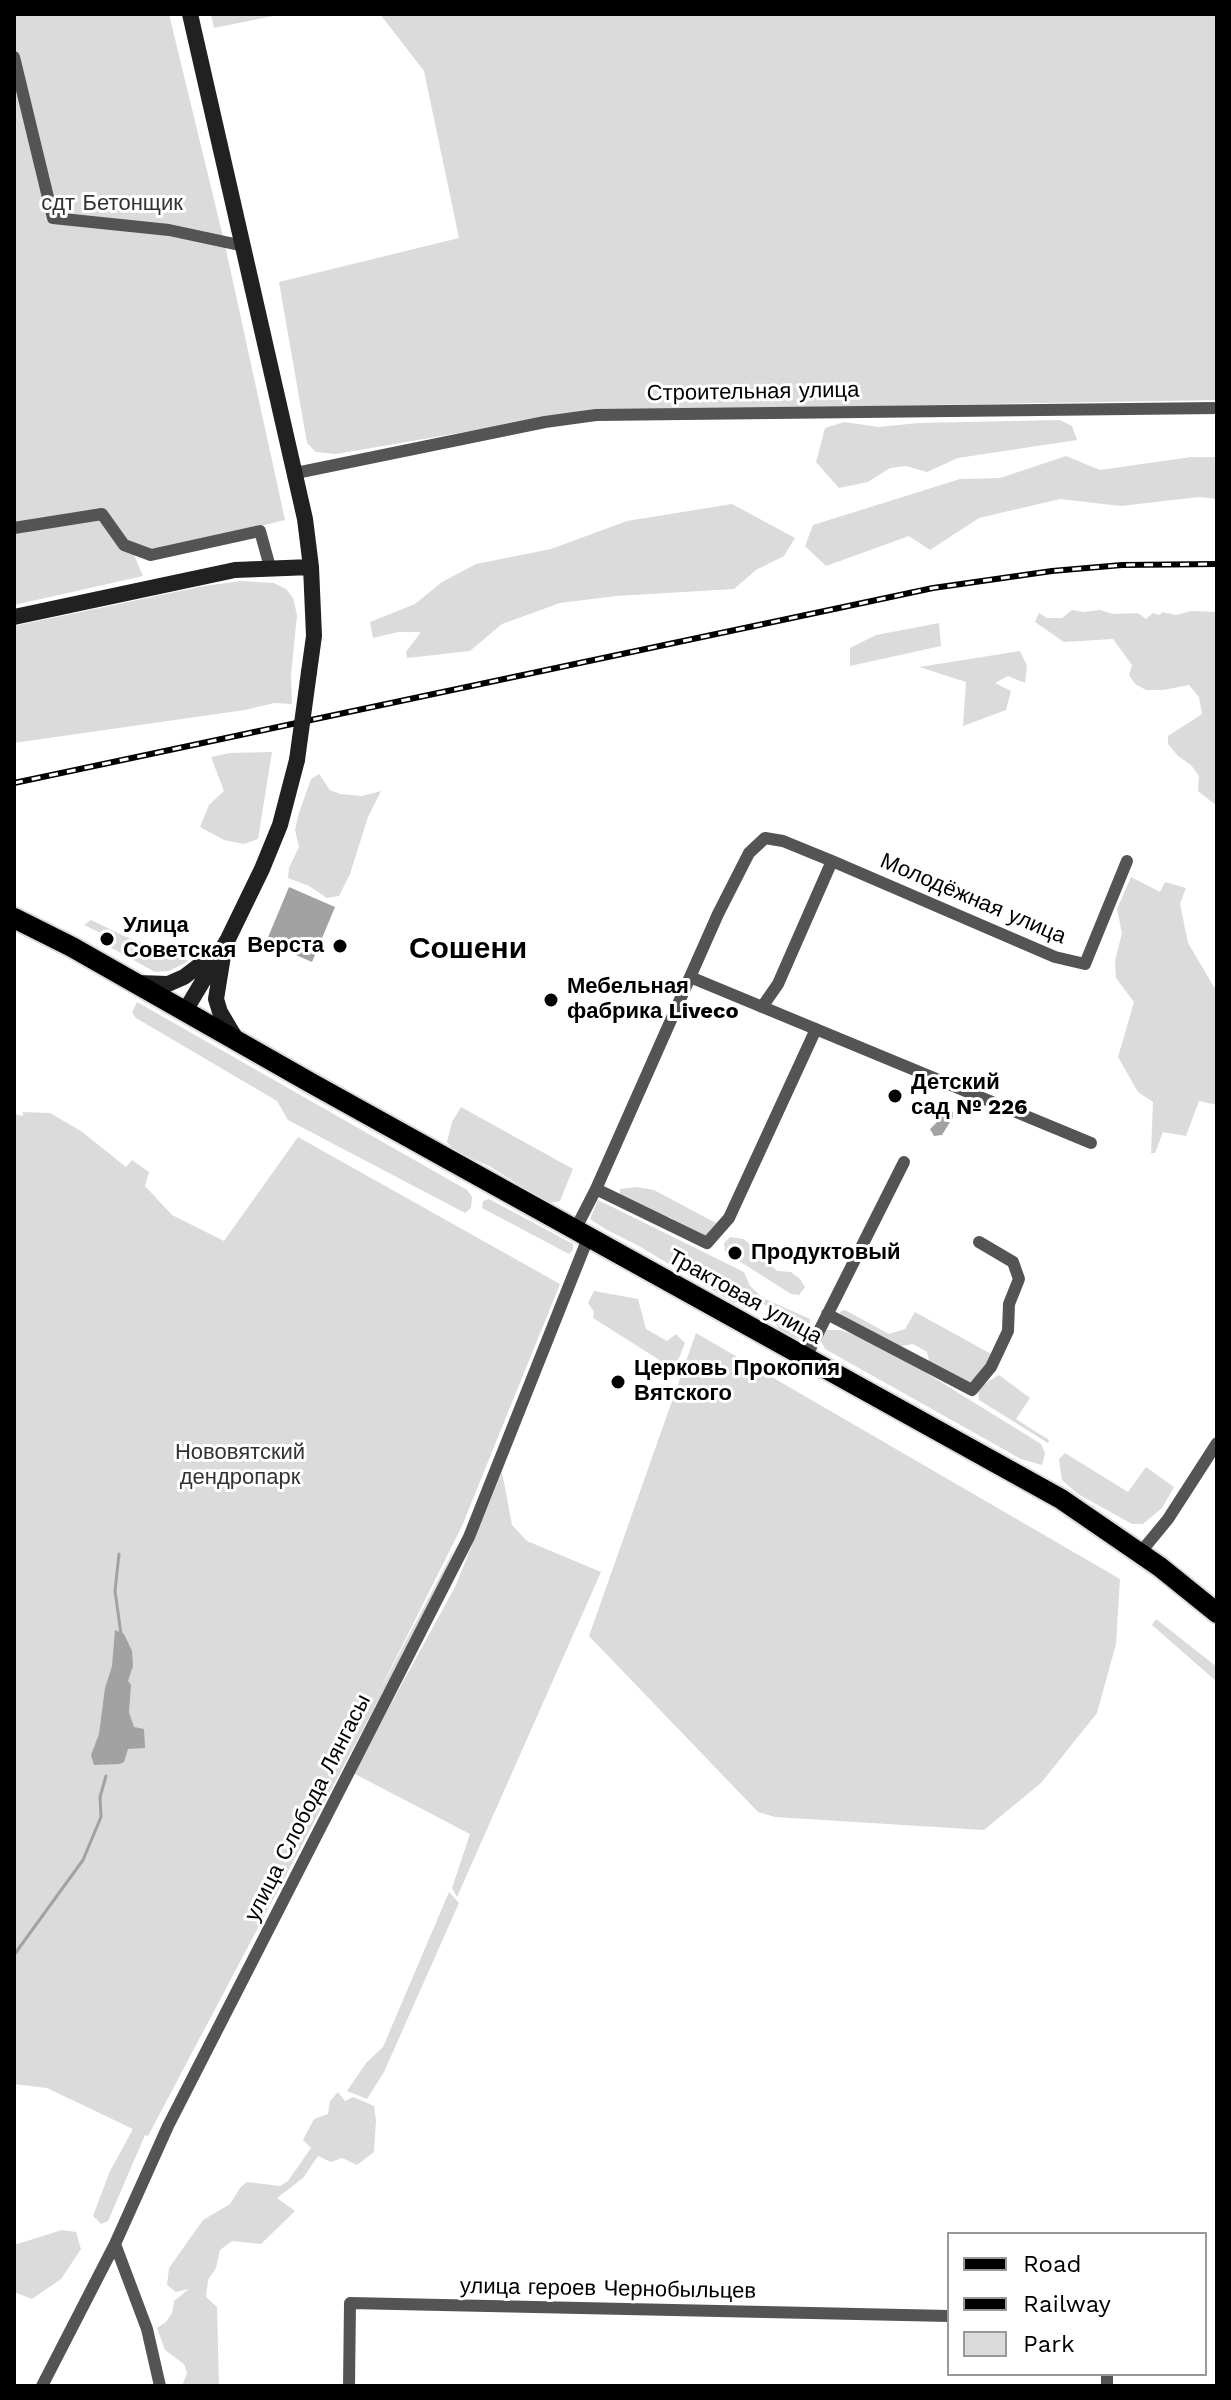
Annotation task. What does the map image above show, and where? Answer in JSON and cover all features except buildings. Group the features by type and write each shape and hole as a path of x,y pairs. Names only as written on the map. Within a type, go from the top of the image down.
{"main road":[{"path":"14,918 185,1011 228,939 268,854 290,791 297,760 314,636 305,519 190,14"},
{"path":"14,617 235,570 311,567"},
{"path":"135,983 168,984 184,977 210,958 228,939"},
{"path":"228,939 216,999 226,1025 238,1042"},
{"name":"Трактовая улица","path":"185,1011 1061,1499 1140,1553 1217,1613"}],"street":[{"path":"14,57 53,218 169,230 244,246"},
{"name":"Строительная улица","path":"296,473 545,422 596,415 1217,408"},
{"path":"14,528 102,514 124,545 151,555 260,531 270,567"},
{"name":"Молодёжная улица","path":"690,977 749,853 765,838 783,841 832,861 1055,957 1085,964 1127,861"},
{"path":"762,1007 778,984 832,861"},
{"path":"690,977 1091,1143"},
{"name":"улица Слобода Лянгасы","path":"42,2386 115,2244 168,2126 469,1537 596,1189 690,977"},
{"path":"596,1189 707,1243 729,1218 816,1029"},
{"path":"806,1357 904,1162"},
{"path":"827,1314 972,1390 991,1367 1008,1331 1009,1304 1019,1279 1013,1262 979,1242"},
{"path":"1140,1553 1168,1519 1217,1443"},
{"path":"115,2244 147,2329 160,2386"},
{"name":"улица героев Чернобыльцев","path":"349,2386 350,2303 947,2316"}],"green space":[{"name":"сдт Бетонщик","path":"14,14 169,14 225,245 285,520 163,550 130,545 143,576 14,605"},
{"path":"211,14 283,14 214,28"},
{"path":"380,14 1217,14 1217,400 587,411 336,454 316,452 307,443 279,282 459,238 424,71"},
{"path":"1060,420 1072,426 1077,440 958,458 927,472 906,466 890,468 868,482 839,488 816,462 825,428 844,422 879,427 918,423"},
{"path":"1066,456 1100,470 1191,457 1217,457 1217,499 1199,497 1121,506 1060,499 979,518 930,550 909,536 826,566 805,546 813,525 960,479 1000,478"},
{"path":"732,504 795,538 784,556 756,570 734,589 616,596 560,603 502,624 470,651 407,658 406,652 421,632 398,632 373,638 370,622 415,604 442,582 476,564 551,549 627,521"},
{"path":"241,581 274,583 286,589 293,598 297,615 291,675 292,704 274,703 245,710 14,743 14,626"},
{"path":"1072,610 1138,613 1146,619 1153,613 1160,615 1162,612 1176,615 1191,611 1217,612 1217,806 1198,791 1199,776 1168,744 1168,736 1202,714 1199,697 1189,685 1146,690 1135,684 1129,675 1132,665 1113,639 1064,642 1035,622 1039,613 1047,618 1062,618"},
{"path":"939,623 941,646 850,666 850,648 876,635"},
{"path":"1020,651 1027,666 1025,683 1008,676 995,683 1011,691 1006,710 963,726 966,682 919,667"},
{"path":"272,752 258,839 244,844 224,840 200,827 209,805 224,791 211,757 229,753"},
{"path":"319,774 330,790 340,794 362,796 381,791 368,817 350,874 339,896 327,898 309,886 288,878 289,868 299,847 295,830 298,816 311,779"},
{"path":"1131,877 1160,892 1165,882 1186,888 1180,904 1188,943 1217,992 1217,1105 1199,1101 1186,1136 1163,1132 1155,1153 1151,1153 1153,1102 1138,1092 1118,1057 1134,1002 1116,978 1115,961 1122,933 1117,909"},
{"path":"91,920 189,961 169,971 155,972 108,946 111,938 84,925"},
{"path":"137,1002 467,1190 472,1197 471,1208 465,1213 288,1120 277,1101 136,1018 132,1013"},
{"path":"461,1107 573,1169 560,1201 549,1203 489,1166 455,1151 447,1142 452,1122"},
{"name":"Нововятский дендропарк","path":"23,1112 50,1113 81,1131 126,1167 132,1160 149,1172 145,1186 172,1215 224,1241 298,1137 560,1284 462,1526 375,1700 460,1538 433,1597 148,2136 145,2135 108,2221 101,2224 93,2216 110,2171 133,2129 47,2088 14,2084 14,1114 23,1116"},
{"path":"637,1187 654,1190 716,1223 705,1237 689,1232 670,1217 655,1216 620,1200 620,1189"},
{"path":"489,1199 573,1244 573,1250 569,1254 482,1208 483,1201"},
{"path":"598,1200 744,1272 750,1286 763,1298 810,1319 810,1329 804,1340 779,1329 773,1320 772,1309 750,1296 734,1303 590,1219"},
{"path":"730,1237 744,1239 777,1271 791,1272 800,1279 805,1287 799,1295 791,1294 725,1252 724,1243"},
{"path":"594,1291 638,1299 646,1329 667,1341 676,1334 685,1343 672,1368 593,1318 594,1312 588,1303"},
{"path":"845,1310 889,1334 905,1329 915,1312 993,1355 976,1383 964,1382 929,1361 927,1352 913,1344 901,1346 887,1341 839,1316"},
{"path":"825,1330 840,1330 863,1338 1041,1444 1045,1453 1042,1465 1021,1459 825,1349 821,1341"},
{"path":"696,1333 1120,1579 1116,1644 1097,1713 1041,1783 984,1830 775,1817 758,1812 589,1636"},
{"path":"999,1375 1030,1398 1016,1419 1049,1440 1048,1443 979,1400 978,1388"},
{"path":"1065,1453 1128,1492 1146,1467 1174,1487 1162,1508 1143,1524 1132,1524 1078,1494 1062,1480 1059,1459"},
{"path":"502,1472 512,1525 527,1541 601,1572 457,1897 452,1888 470,1834 353,1773 455,1587"},
{"path":"1156,1619 1217,1667 1217,1682 1152,1625"},
{"path":"449,1892 459,1903 384,2072 367,2099 347,2091 366,2063 383,2047"},
{"path":"338,2092 345,2101 353,2097 374,2106 374,2152 357,2165 342,2158 331,2162 318,2156 303,2178 277,2198 295,2211 261,2244 232,2241 220,2250 216,2268 208,2280 206,2297 217,2307 219,2386 182,2386 187,2373 184,2364 165,2350 157,2328 172,2313 174,2301 189,2289 176,2292 167,2285 169,2268 203,2220 230,2204 247,2182 280,2186 288,2181 311,2148 303,2140 314,2119 328,2114 330,2101"},
{"path":"62,2230 76,2232 81,2249 61,2279 32,2299 14,2292 14,2245"}],"shaded area":[{"path":"289,887 335,907 312,962 266,942"},
{"path":"945,1109 953,1112 953,1117 942,1135 934,1136 930,1129"},
{"path":"115,1630 124,1634 132,1651 133,1666 128,1681 131,1685 129,1712 134,1727 144,1729 145,1748 128,1749 124,1762 120,1764 94,1765 91,1755 99,1734 105,1688 112,1666"}],"waterway":[{"path":"119,1554 115,1591 121,1634"},
{"path":"14,1955 83,1860 101,1817 100,1797 106,1776"}],"railway":[{"path":"14,783 933,588 1052,571 1122,565 1217,564"}],"place":[{"name":"Улица Советская","path":"107,939"},
{"name":"Верста","path":"340,946"},
{"name":"Мебельная фабрика Liveco","path":"551,1000"},
{"name":"Детский сад № 226","path":"895,1096"},
{"name":"Продуктовый","path":"735,1253"},
{"name":"Церковь Прокопия Вятского","path":"618,1382"}],"district":[{"name":"Сошени","path":"468,949"}]}
